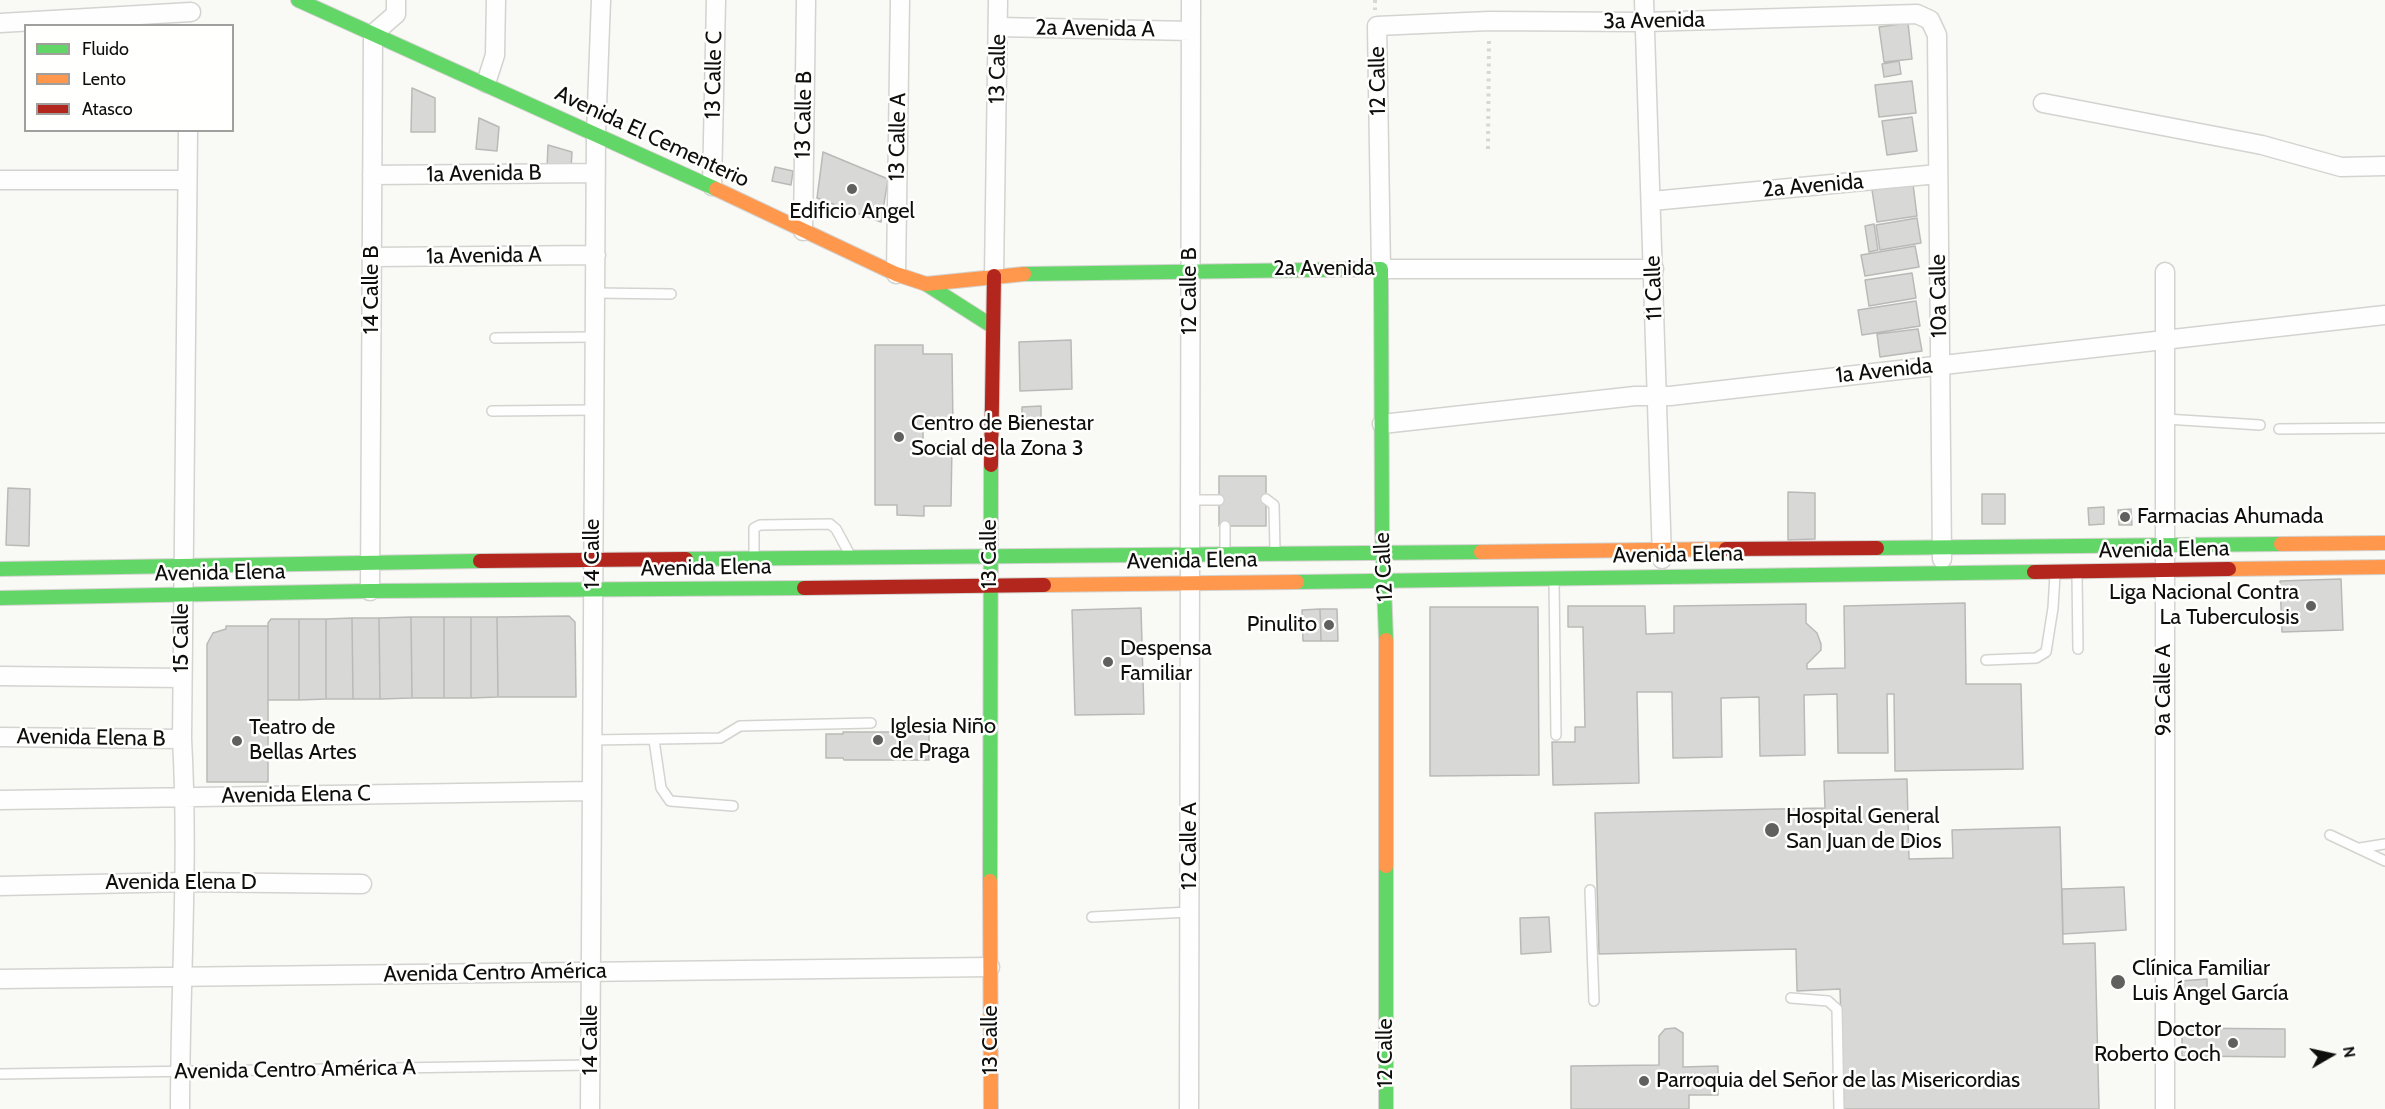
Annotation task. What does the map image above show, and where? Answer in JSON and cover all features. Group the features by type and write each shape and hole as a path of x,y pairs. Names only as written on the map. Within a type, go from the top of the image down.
{"main road":[{"name":"Avenida El Cementerio","path":"298,0 596,133 896,274 926,284 994,276"},
{"name":"2a Avenida","path":"994,276 1190,270 1381,269"},
{"name":"12 Calle","path":"1381,269 1383,552 1386,580 1386,1109"},
{"name":"13 Calle","path":"991,1109 989,556 994,276"},
{"path":"926,284 992,326"},
{"name":"Avenida Elena","path":"0,569 183,564 2385,543"},
{"name":"Avenida Elena","path":"0,598 370,591 593,591 989,584 2163,572 2385,567"}],"street":[{"path":"373,34 396,14 396,0"},
{"path":"486,83 495,55 496,0"},
{"name":"14 Calle","path":"590,1109 596,133 601,0"},
{"name":"13 Calle C","path":"711,186 716,0"},
{"name":"13 Calle B","path":"803,231 806,0"},
{"name":"13 Calle A","path":"896,274 900,0"},
{"name":"13 Calle","path":"994,276 998,0"},
{"name":"12 Calle B","path":"1190,583 1191,0"},
{"name":"11 Calle","path":"1644,0 1663,576"},
{"path":"0,23 191,12"},
{"name":"3a Avenida","path":"1377,26 1489,21 1645,22 1917,14 1930,20"},
{"name":"10a Calle","path":"1930,20 1937,35 1942,573"},
{"name":"12 Calle","path":"1377,26 1381,269"},
{"name":"2a Avenida A","path":"998,27 1191,31"},
{"name":"14 Calle B","path":"370,591 373,34"},
{"path":"2043,103 2262,145 2341,167 2385,166"},
{"name":"15 Calle","path":"180,1109 185,797 182,678 188,132"},
{"name":"1a Avenida B","path":"372,175 596,172"},
{"name":"2a Avenida","path":"1652,201 1938,174"},
{"path":"0,180 187,180"},
{"name":"1a Avenida A","path":"372,257 596,255"},
{"name":"2a Avenida","path":"1381,269 1654,269"},
{"name":"9a Calle A","path":"2165,272 2166,419 2163,545 2165,1109"},
{"name":"1a Avenida","path":"1382,424 1658,396 2385,315"},
{"name":"12 Calle A","path":"1188,1109 1190,583"},
{"path":"0,676 182,678"},
{"name":"Avenida Elena B","path":"0,736 182,739"},
{"name":"Avenida Elena C","path":"0,800 592,791"},
{"name":"Avenida Elena D","path":"0,886 184,882 362,884"},
{"name":"Avenida Centro América","path":"0,978 990,967"}],"lane":[{"path":"595,293 671,294"},
{"path":"495,338 594,337"},
{"path":"492,411 594,410"},
{"path":"2166,419 2260,425"},
{"path":"2279,429 2385,428"},
{"path":"1266,499 1274,505 1275,554"},
{"path":"1190,500 1219,500"},
{"path":"753,559 756,525 830,524 836,529 852,558"},
{"path":"1225,526 1225,554"},
{"path":"1986,660 2036,658 2046,652 2054,608 2055,572"},
{"path":"2077,572 2078,649"},
{"path":"1554,578 1556,735"},
{"path":"592,740 720,738 740,726 871,723"},
{"path":"654,740 661,789 670,801 733,806"},
{"path":"2330,835 2385,861"},
{"path":"2360,848 2385,844"},
{"path":"1590,891 1594,1001"},
{"path":"1092,917 1189,912"},
{"path":"1791,998 1828,1001 1837,1009 1839,1109"},
{"name":"Avenida Centro América A","path":"0,1074 591,1065"}],"path":[{"path":"1488,149 1489,21"}],"building":[{"path":"1908,23 1912,59 1884,62 1879,27"},
{"path":"1899,61 1901,74 1884,77 1882,64"},
{"path":"1912,81 1916,113 1879,117 1875,85"},
{"path":"412,88 435,98 435,132 411,132"},
{"path":"1912,117 1917,151 1887,155 1882,121"},
{"path":"479,118 499,127 497,151 476,149"},
{"path":"548,145 572,152 571,169 547,168"},
{"name":"Edificio Angel","path":"823,152 888,179 881,222 817,198"},
{"path":"775,167 793,171 791,185 772,181"},
{"path":"1913,184 1917,216 1877,222 1872,190"},
{"path":"1917,218 1921,243 1880,250 1876,225"},
{"path":"1874,224 1878,250 1869,252 1865,226"},
{"path":"1915,246 1919,267 1865,276 1861,255"},
{"path":"1912,273 1916,298 1869,306 1865,280"},
{"path":"1916,301 1920,326 1862,335 1858,310"},
{"path":"1918,329 1922,351 1880,357 1877,334"},
{"path":"1071,340 1072,389 1020,391 1019,342"},
{"name":"Centro de Bienestar Social de la Zona 3","path":"875,345 923,345 923,354 952,354 953,430 923,430 923,444 952,444 951,506 924,506 924,516 897,515 897,505 875,505"},
{"path":"1041,406 1041,422 1022,423 1022,407"},
{"path":"1219,476 1266,476 1266,526 1219,526"},
{"path":"8,488 30,489 29,546 6,545"},
{"path":"1788,492 1815,493 1815,539 1788,540"},
{"path":"1982,494 2005,494 2005,524 1982,524"},
{"path":"2104,507 2104,524 2089,525 2088,508"},
{"name":"Farmacias Ahumada","path":"2131,509 2132,525 2119,525 2118,510"},
{"name":"Liga Nacional Contra La Tuberculosis","path":"2341,579 2343,630 2282,632 2280,581"},
{"path":"1965,603 1966,684 2021,684 2023,769 1895,771 1894,694 1887,694 1888,753 1838,753 1837,694 1804,695 1805,755 1760,756 1759,697 1721,698 1722,757 1673,758 1672,692 1637,692 1639,783 1553,785 1552,742 1575,742 1575,727 1585,727 1583,627 1568,627 1568,606 1645,606 1646,634 1674,633 1674,606 1806,604 1806,623 1817,633 1821,644 1821,650 1807,664 1807,669 1845,668 1844,606"},
{"path":"1430,607 1538,607 1539,775 1430,776"},
{"name":"Despensa Familiar","path":"1141,608 1144,714 1075,715 1072,610"},
{"path":"1320,609 1321,641 1303,641 1302,610"},
{"name":"Pinulito","path":"1320,609 1337,609 1338,641 1321,641"},
{"path":"569,616 575,622 576,697 498,697 497,617"},
{"path":"411,617 412,698 380,699 379,618"},
{"path":"411,617 444,617 444,698 412,698"},
{"path":"444,617 471,617 471,698 444,698"},
{"path":"471,617 497,617 498,697 471,698"},
{"path":"352,618 379,618 380,699 353,699"},
{"path":"352,618 353,699 326,699 326,619"},
{"path":"271,619 299,619 299,700 268,700 268,623"},
{"path":"299,619 326,619 326,699 299,700"},
{"name":"Teatro de Bellas Artes","path":"226,626 268,626 268,782 207,782 207,644 213,633 226,629"},
{"name":"Iglesia Niño de Praga","path":"843,732 929,732 929,760 826,758 826,734 843,734"},
{"path":"1907,779 1909,859 1953,858 1952,830 2060,827 2063,944 2095,943 2099,1109 1844,1109 1840,989 1797,991 1796,949 1599,954 1595,813 1825,808 1824,781"},
{"path":"2124,887 2126,930 2063,934 2062,889"},
{"path":"1549,917 1551,952 1521,954 1520,918"},
{"path":"2207,979 2207,993 2181,995 2180,981"},
{"name":"Parroquia del Señor de las Misericordias","path":"1675,1028 1683,1033 1683,1067 1718,1066 1718,1095 1689,1095 1689,1109 1571,1109 1571,1066 1659,1065 1659,1036 1665,1029"},
{"name":"Doctor Roberto Coch","path":"2182,1028 2285,1029 2285,1057 2182,1056"}],"traffic: fast":[{"path":"298,0 716,189"},
{"path":"1024,274 1381,269 1382,529 1386,640"},
{"path":"926,284 992,326"},
{"path":"990,881 991,465"},
{"path":"1877,548 2281,544"},
{"path":"686,559 1481,552"},
{"path":"0,569 480,561"},
{"path":"1297,582 2034,572"},
{"path":"0,598 370,591 804,588"},
{"path":"1386,866 1386,1109"}],"traffic: slow":[{"path":"716,189 896,274 926,284 1024,274"},
{"path":"2281,544 2385,543"},
{"path":"1481,552 1726,549"},
{"path":"2229,569 2385,567"},
{"path":"1044,585 1297,582"},
{"path":"1386,640 1386,866"},
{"path":"990,881 991,1109"}],"traffic: jam":[{"path":"991,465 994,276"},
{"path":"1726,549 1877,548"},
{"path":"480,561 686,559"},
{"path":"2034,572 2229,569"},
{"path":"804,588 1044,585"}],"place":[{"name":"Edificio Angel","path":"852,189"},
{"name":"Centro de Bienestar Social de la Zona 3","path":"899,437"},
{"name":"Farmacias Ahumada","path":"2125,517"},
{"name":"Liga Nacional Contra La Tuberculosis","path":"2311,606"},
{"name":"Pinulito","path":"1329,625"},
{"name":"Despensa Familiar","path":"1108,662"},
{"name":"Iglesia Niño de Praga","path":"878,740"},
{"name":"Teatro de Bellas Artes","path":"237,741"},
{"name":"Hospital General San Juan de Dios","path":"1772,830"},
{"name":"Clínica Familiar Luis Ángel García","path":"2118,982"},
{"name":"Doctor Roberto Coch","path":"2233,1043"},
{"name":"Parroquia del Señor de las Misericordias","path":"1644,1081"}]}
